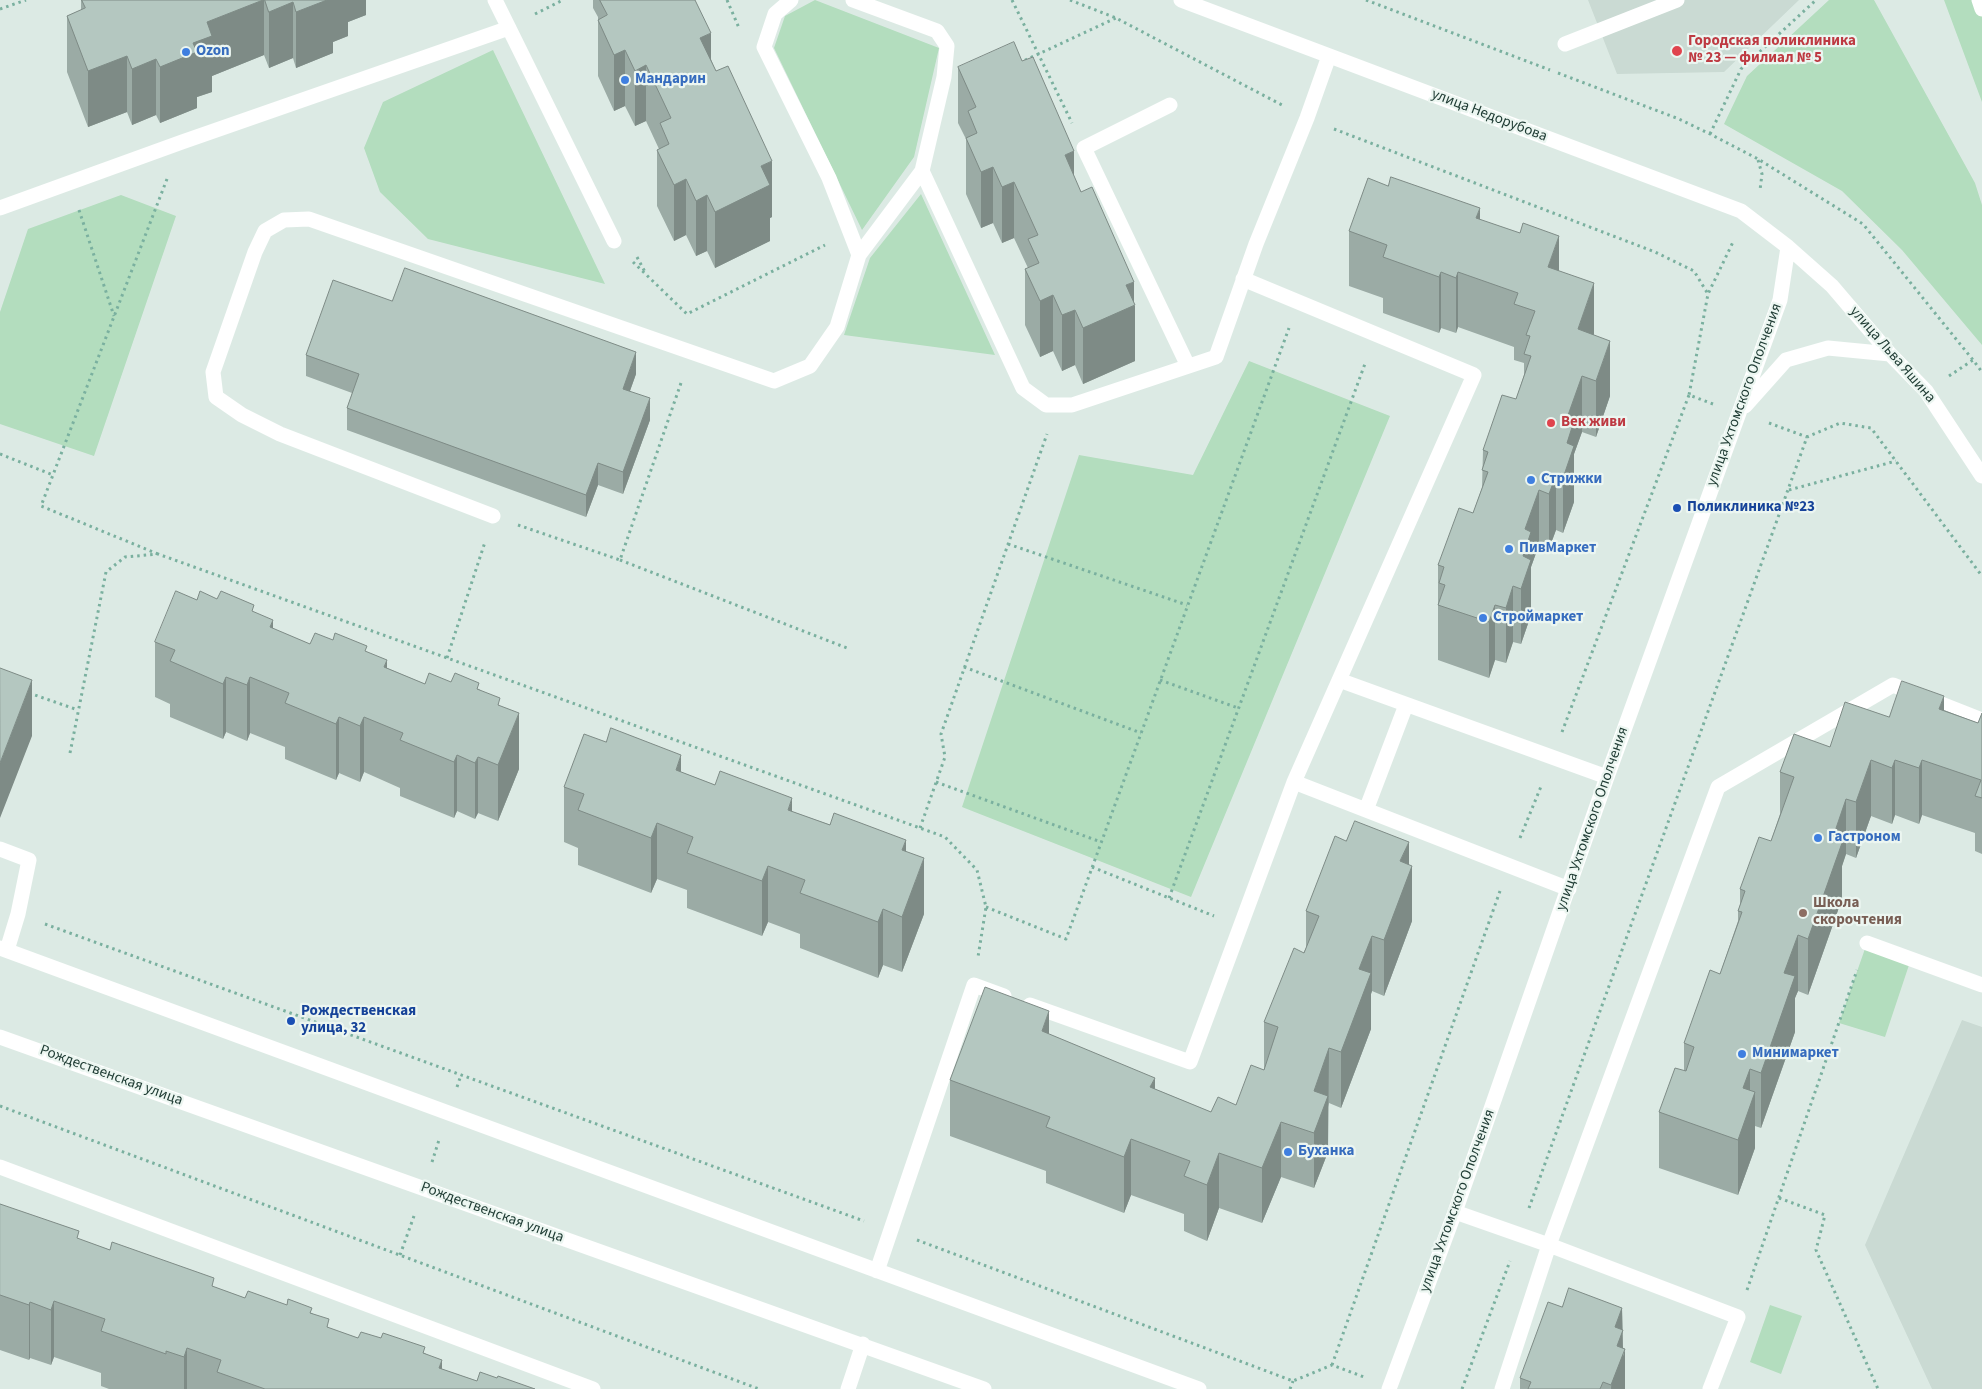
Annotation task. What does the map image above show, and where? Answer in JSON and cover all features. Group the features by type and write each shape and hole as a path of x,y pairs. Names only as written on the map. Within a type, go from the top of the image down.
{"street":[{"path":"495,0 614,241"},
{"path":"791,0 775,14 764,47 829,178 859,255"},
{"path":"493,516 280,434 242,415 216,397 213,372 255,252 265,231 284,220 309,219 774,380 810,366 837,327 859,255 922,171 944,77 947,46 937,31 853,0"},
{"name":"улица Недорубова","path":"1181,0 1741,210 1788,246"},
{"path":"1565,44 1677,0"},
{"path":"1979,0 1982,9"},
{"path":"0,208 182,142 509,28"},
{"path":"922,171 1023,388 1046,405 1072,405 1216,357 1243,279 1307,118 1329,56"},
{"path":"1170,105 1084,148 1188,366"},
{"name":"улица Льва Яшина","path":"1788,246 1832,286 1890,354 1926,391 1982,476"},
{"name":"улица Ухтомского Ополчения","path":"1390,1388 1455,1212 1607,778 1780,300 1788,246"},
{"path":"877,1271 974,985 1190,1062 1294,782 1474,375 1243,279"},
{"path":"1739,413 1786,360 1828,348 1890,354"},
{"path":"1339,680 1607,778"},
{"path":"1502,1389 1549,1245 1718,787 1893,685 1982,720"},
{"path":"1366,810 1406,705"},
{"path":"1294,782 1569,888"},
{"path":"0,849 29,860 18,914 3,949 1199,1389"},
{"path":"1867,943 1982,984"},
{"name":"Рождественская улица","path":"0,1037 863,1344 984,1389"},
{"path":"0,1167 593,1389"},
{"path":"1455,1212 1549,1245 1738,1317 1710,1389"},
{"path":"848,1389 863,1344"}],"path":[{"path":"0,9 26,0"},
{"path":"727,0 743,36"},
{"path":"1012,0 1084,148"},
{"path":"1070,0 1116,18 1307,118 1654,252 1694,271 1708,294"},
{"path":"1366,0 1679,119 1758,159 1863,224 1982,372"},
{"path":"1710,134 1741,69 1816,0"},
{"path":"1011,66 1116,18"},
{"path":"182,142 41,506 158,554 944,837 977,870 986,907 974,985"},
{"path":"70,183 114,317"},
{"path":"633,262 687,314 826,244"},
{"path":"986,907 1066,939 1298,302"},
{"path":"1169,898 1376,334"},
{"path":"620,560 692,352"},
{"path":"1926,391 1973,360"},
{"path":"920,828 945,757 941,734 1057,405"},
{"path":"0,454 53,475"},
{"path":"1789,490 1896,461"},
{"path":"447,658 493,516 620,560 848,648"},
{"path":"1008,544 1187,605"},
{"path":"70,753 106,572 126,557 158,554"},
{"path":"964,667 1141,733"},
{"path":"1160,680 1238,708"},
{"path":"26,692 78,710"},
{"path":"936,782 1101,842"},
{"path":"1092,867 1240,927"},
{"path":"18,914 891,1230 1293,1381 1332,1365 1390,1388"},
{"path":"1738,1317 1867,943"},
{"path":"0,1106 759,1389"},
{"path":"1778,1198 1826,1215 1816,1250 1878,1389"},
{"path":"1290,1389 1293,1381"}],"shaded area":[{"name":"Городская поликлиника № 23 — филиал № 5","path":"1588,0 1799,0 1724,72 1617,74"},
{"path":"1962,1020 1982,1027 1982,1389 1932,1389 1865,1245"}],"green space":[{"path":"815,0 939,48 914,157 862,230 774,48 785,16"},
{"path":"1829,0 1874,0 1975,183 1982,205 1982,345 1902,250 1842,191 1724,124 1747,76"},
{"path":"1944,0 1982,0 1982,102"},
{"path":"493,50 605,284 428,239 380,192 364,148 383,102"},
{"path":"921,194 995,355 844,335 870,258"},
{"path":"121,195 176,216 94,456 0,424 0,312 28,229"},
{"path":"1249,361 1390,416 1191,897 962,807 1079,455 1193,475"},
{"path":"1867,943 1911,959 1885,1037 1839,1023"},
{"path":"1770,1305 1802,1316 1781,1374 1750,1362"}],"building":[{"path":"82,0 263,0 207,22 212,36 193,43 197,52 160,67 156,59 132,69 127,56 88,71 67,16 85,8"},
{"path":"265,0 327,0 296,12 293,2 269,12"},
{"path":"600,0 695,0 711,33 700,38 716,71 728,66 772,161 761,166 770,185 715,212 707,195 696,201 686,179 674,185 657,150 669,144 660,123 671,118 646,65 635,71 625,50 614,55 598,20 607,15"},
{"path":"1014,42 1022,61 1033,57 1074,151 1065,155 1081,192 1092,187 1134,282 1126,285 1135,305 1083,328 1075,310 1062,315 1053,295 1040,301 1025,269 1039,263 1028,239 1038,235 1014,182 1002,187 993,167 981,172 966,138 977,133 968,111 976,107 958,67"},
{"path":"1391,177 1480,208 1476,218 1520,233 1523,223 1559,236 1548,267 1594,283 1578,329 1610,341 1596,381 1582,376 1567,418 1574,421 1567,443 1574,446 1563,478 1556,475 1549,494 1539,490 1525,529 1531,532 1523,556 1531,560 1521,589 1513,586 1506,608 1495,605 1489,622 1438,605 1445,585 1439,583 1444,567 1438,565 1459,508 1473,513 1488,472 1482,470 1488,452 1483,450 1502,395 1516,399 1531,356 1524,354 1530,336 1526,335 1535,311 1514,304 1518,293 1458,272 1456,278 1441,272 1439,277 1383,257 1387,245 1349,231 1368,178 1388,186"},
{"path":"405,268 636,352 623,389 650,398 623,472 598,463 586,495 347,408 359,374 306,355 333,280 392,301"},
{"path":"176,591 197,600 200,591 217,599 221,591 254,605 252,611 273,620 270,627 310,644 315,633 333,640 335,633 367,646 365,651 387,660 384,667 425,684 429,673 451,682 455,673 479,683 477,689 500,698 498,705 519,713 498,765 478,757 475,763 457,755 454,762 400,740 403,733 364,717 360,726 339,717 336,724 285,703 289,693 250,677 247,685 226,677 223,684 170,661 175,650 155,642"},
{"path":"0,668 32,680 0,763"},
{"path":"1902,681 1944,696 1939,709 1978,723 1982,713 1982,798 1975,796 1981,780 1922,760 1919,768 1895,760 1892,768 1871,760 1856,802 1846,799 1832,840 1842,843 1808,939 1798,935 1784,973 1795,976 1761,1073 1750,1069 1743,1088 1755,1092 1738,1140 1659,1112 1675,1068 1686,1071 1694,1047 1684,1043 1710,970 1720,974 1742,912 1738,911 1745,891 1740,889 1759,837 1771,841 1794,777 1780,772 1794,734 1830,747 1845,702 1889,717"},
{"path":"611,728 681,755 676,770 715,785 720,771 792,798 788,810 830,825 834,813 906,840 902,850 924,858 902,917 883,909 878,922 800,893 805,880 768,866 762,881 687,853 693,837 657,823 651,838 578,810 584,794 564,787 584,734 606,742"},
{"path":"1355,821 1409,842 1400,861 1412,866 1384,940 1372,936 1359,969 1371,973 1341,1052 1329,1048 1314,1091 1328,1096 1314,1133 1281,1122 1262,1168 1219,1153 1207,1185 1184,1176 1190,1161 1131,1139 1124,1157 1046,1127 1050,1117 950,1080 985,987 1049,1011 1042,1031 1155,1078 1150,1087 1211,1112 1218,1097 1236,1105 1251,1065 1264,1070 1278,1027 1264,1022 1294,948 1304,953 1319,916 1306,911 1335,836 1346,841"},
{"path":"0,1204 79,1231 77,1238 110,1250 112,1242 214,1278 212,1286 245,1298 248,1291 287,1305 288,1299 312,1308 310,1313 329,1319 327,1327 358,1338 361,1332 381,1338 383,1333 425,1347 423,1353 442,1360 439,1368 477,1381 480,1372 535,1389 265,1389 217,1372 221,1360 187,1348 184,1357 166,1351 166,1354 101,1331 105,1319 54,1301 51,1310 30,1302 29,1305 0,1295"},
{"path":"1569,1288 1622,1308 1615,1327 1623,1330 1617,1346 1625,1349 1611,1385 1603,1382 1600,1389 1528,1389 1531,1382 1520,1378 1548,1302 1562,1307"}],"place":[{"name":"Городская поликлиника № 23 — филиал № 5","path":"1677,51"},
{"name":"Ozon","path":"186,52"},
{"name":"Мандарин","path":"625,80"},
{"name":"Век живи","path":"1551,423"},
{"name":"Стрижки","path":"1531,480"},
{"name":"Поликлиника №23","path":"1677,508"},
{"name":"ПивМаркет","path":"1509,549"},
{"name":"Строймаркет","path":"1483,618"},
{"name":"Гастроном","path":"1818,838"},
{"name":"Школа скорочтения","path":"1803,913"},
{"name":"Рождественская улица, 32","path":"291,1021"},
{"name":"Минимаркет","path":"1742,1054"},
{"name":"Буханка","path":"1288,1152"}]}
